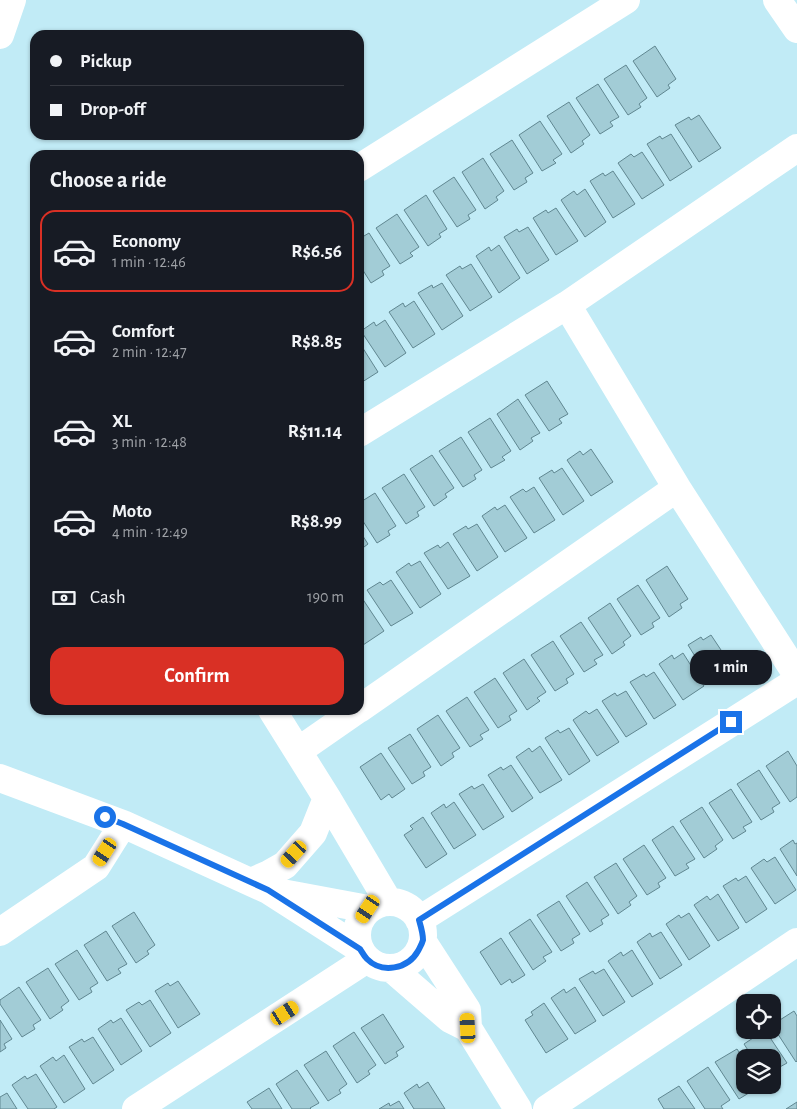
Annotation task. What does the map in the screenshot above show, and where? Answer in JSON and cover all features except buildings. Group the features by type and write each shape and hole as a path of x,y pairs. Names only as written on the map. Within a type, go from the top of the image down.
{"street":[{"path":"0,36 12,0"},
{"path":"364,165 626,0"},
{"path":"777,0 797,29"},
{"path":"364,430 567,305 797,148"},
{"path":"567,305 677,488 797,675"},
{"path":"364,705 677,488"},
{"path":"378,905 358,923 356,936 373,959 404,965 414,957 421,932 797,681"},
{"path":"275,715 327,798 378,905"},
{"path":"298,751 349,715"},
{"path":"0,778 123,824 260,886 373,959 450,1019 468,1028"},
{"path":"260,886 269,874 285,864 313,833 327,798"},
{"path":"0,932 96,866 123,824"},
{"path":"260,886 378,905 401,903 412,910 421,932 467,1010 468,1028 518,1109"},
{"path":"547,1109 797,942"},
{"path":"136,1109 373,959"}],"route":[{"path":"105,817 268,890 360,949 367,959 378,966 391,968 404,965 414,957 423,942 423,933 419,920 731,722"}]}
